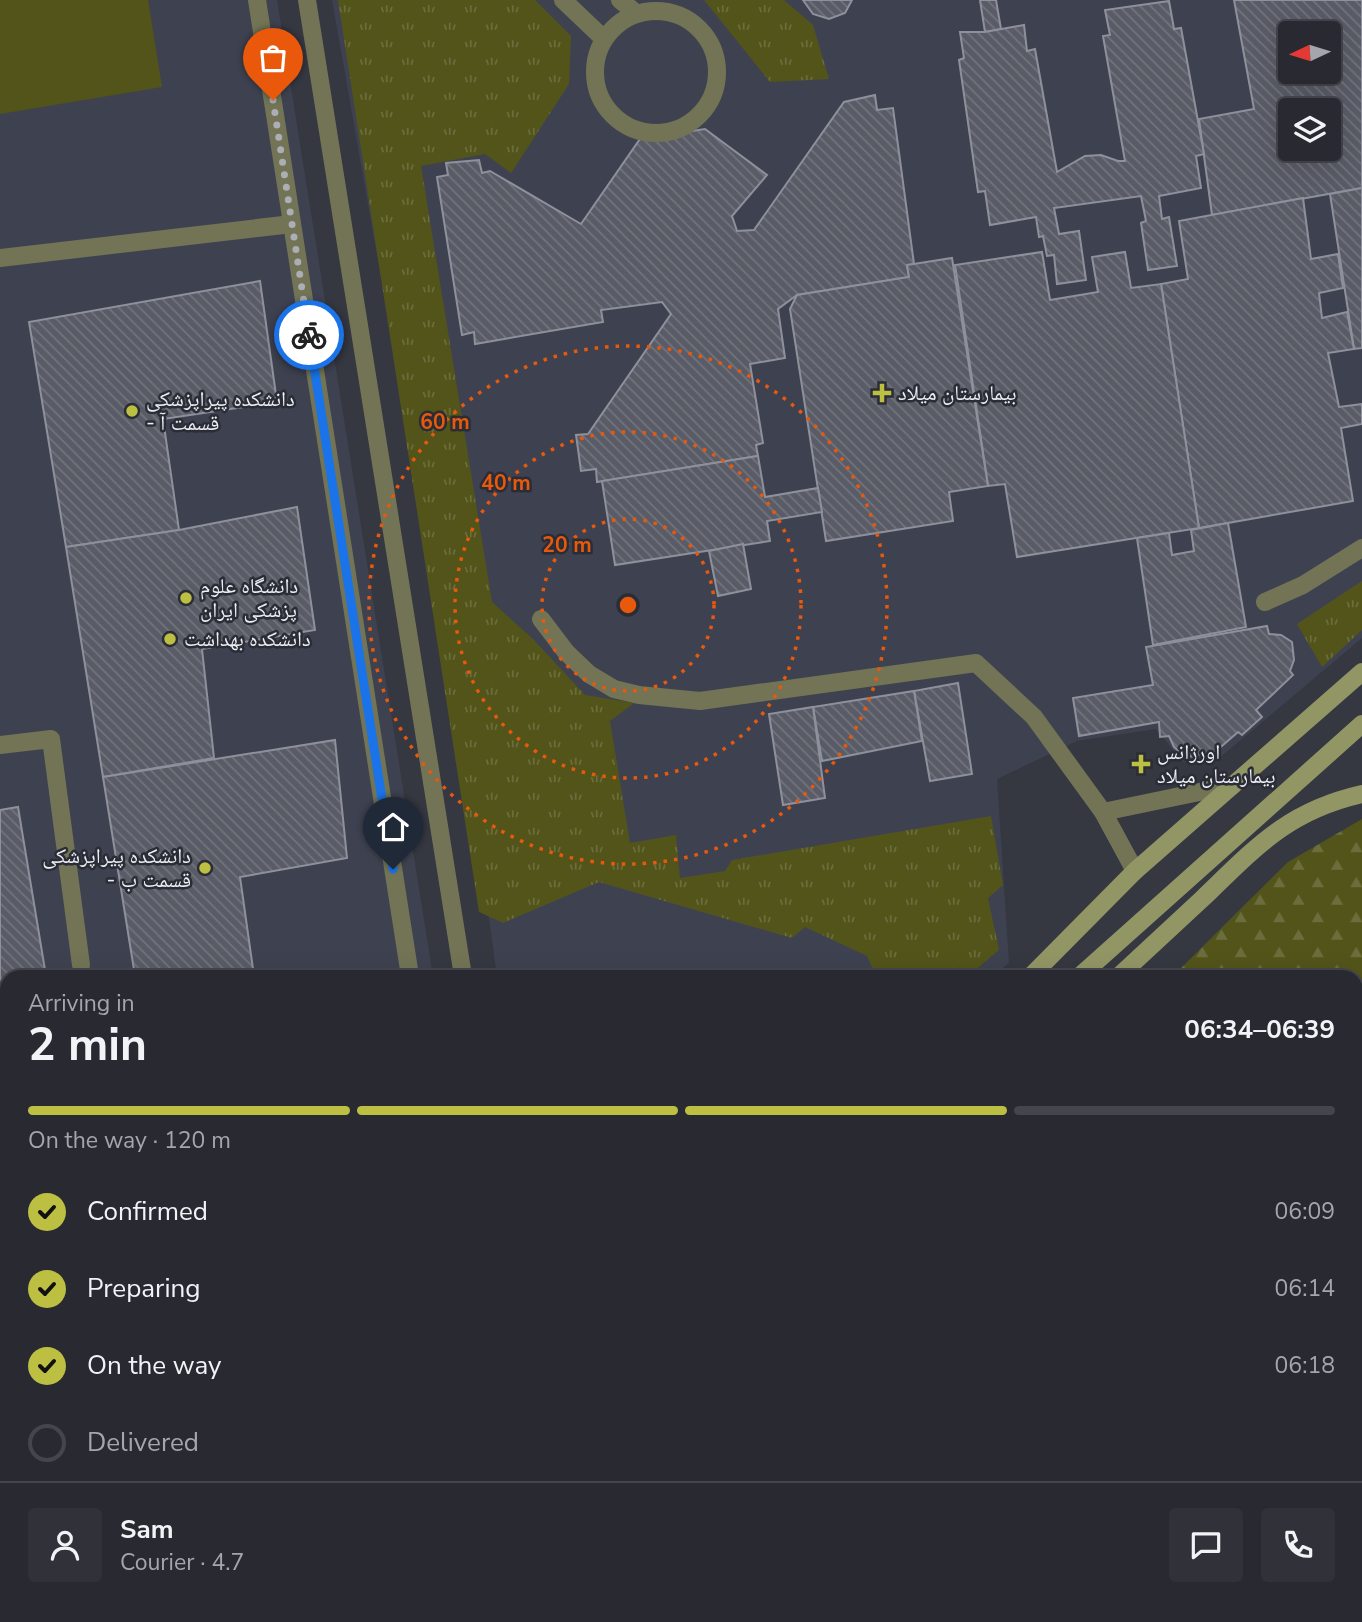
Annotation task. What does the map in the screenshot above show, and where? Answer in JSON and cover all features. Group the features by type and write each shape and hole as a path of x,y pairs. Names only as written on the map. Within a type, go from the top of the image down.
{"main road":[{"path":"1037,970 1135,871 1362,672"},
{"path":"1087,970 1362,724"},
{"path":"1125,970 1267,837 1296,818 1328,803 1362,794"}],"lane":[{"path":"257,0 409,970"},
{"path":"307,0 462,970"},
{"path":"563,0 604,39"},
{"path":"620,0 636,13"},
{"path":"656,10 676,14 694,24 708,39 716,59 717,79 711,99 698,116 681,127 663,133 644,132 626,125 611,114 601,98 595,79 596,59 604,39 618,24 636,13 656,10"},
{"path":"0,258 292,224"},
{"path":"1265,602 1303,585 1362,548"},
{"path":"541,619 566,652 589,674 614,689 639,695 701,701 976,663 1034,717 1103,812 1135,871"},
{"path":"0,745 51,739 81,965"},
{"path":"1103,812 1233,785"}],"shaded area":[{"name":"دانشگاه علوم پزشکی ایران","path":"0,0 277,0 432,970 0,970"},
{"name":"بیمارستان میلاد","path":"332,0 1362,0 1362,638 1211,765 1183,762 1156,729 1077,741 997,779 1009,963 1000,970 496,970 470,783"}],"green space":[{"path":"0,0 148,0 162,87 0,114"},
{"path":"338,0 535,0 571,36 569,84 511,173 485,154 421,166 492,602 533,639 585,695 634,703 610,721 630,843 676,835 680,878 725,871 732,860 991,816 1003,885 988,898 999,950 975,970 873,970 867,956 805,927 792,938 599,882 503,923 479,912"},
{"path":"704,0 784,0 813,25 829,79 770,82"},
{"path":"1362,581 1362,630 1322,667 1297,624"},
{"path":"1362,819 1362,970 1179,970 1288,862"}],"building":[{"path":"803,0 852,0 845,13 829,19 813,14"},
{"path":"980,0 996,0 1001,29 985,32"},
{"path":"1234,0 1362,0 1362,188 1212,215 1199,119 1254,109"},
{"path":"1169,1 1174,29 1181,28 1204,154 1196,156 1201,188 1159,196 1162,219 1169,217 1177,266 1148,270 1141,223 1146,221 1141,196 1054,208 1059,234 1079,231 1086,280 1057,284 1054,255 1047,256 1043,236 1039,237 1036,217 990,225 985,191 978,192 959,60 964,58 960,32 985,32 1024,25 1027,51 1035,49 1057,172 1085,156 1101,155 1125,161 1103,36 1110,35 1105,10"},
{"path":"875,95 877,110 893,108 914,264 907,265 909,277 797,295 778,309 785,358 750,364 763,443 756,445 758,456 597,482 596,469 581,471 576,435 588,434 671,314 662,302 601,310 603,322 475,344 474,332 462,335 437,177 448,175 446,163 479,160 482,173 490,171 581,224 640,139 705,129 767,175 732,216 737,231 754,230 844,102"},
{"path":"1362,188 1362,348 1354,349 1330,194"},
{"path":"1303,198 1311,259 1338,254 1343,288 1319,293 1322,318 1347,312 1354,349 1328,353 1339,407 1362,404 1362,424 1341,428 1353,501 1199,528 1161,284 1188,279 1179,221"},
{"path":"1042,252 1050,300 1098,292 1092,257 1125,252 1131,288 1161,284 1199,528 1017,557 1005,484 988,486 955,265"},
{"path":"952,258 988,486 949,492 953,521 826,541 790,309 797,295 909,277 907,265"},
{"name":"دانشکده پیراپزشکی - قسمت آ","path":"260,281 277,402 163,419 179,530 66,547 29,322"},
{"path":"758,456 765,497 818,488 822,512 767,521 770,541 615,565 602,481"},
{"name":"دانشکده بهداشت","path":"297,507 315,630 202,649 214,758 103,777 66,547 179,530"},
{"path":"1228,523 1246,627 1153,645 1137,538 1169,533 1172,555 1194,551 1191,530"},
{"path":"743,544 751,589 718,596 709,551"},
{"path":"1267,626 1269,634 1281,635 1292,642 1294,660 1290,671 1293,675 1256,710 1262,717 1242,735 1238,732 1207,759 1203,753 1194,757 1184,755 1174,747 1169,736 1160,737 1159,722 1079,736 1073,698 1153,685 1146,647"},
{"path":"958,683 972,774 930,781 914,691"},
{"path":"914,691 922,741 822,761 813,707"},
{"path":"813,707 825,798 783,805 769,714"},
{"name":"دانشکده پیراپزشکی - قسمت ب","path":"335,740 347,858 240,877 253,970 134,970 103,777"},
{"path":"18,807 45,970 0,970 0,810"}],"way so far":[{"path":"273,100 309,335"}],"place":[{"name":"بیمارستان میلاد","path":"882,393"},
{"name":"دانشکده پیراپزشکی - قسمت آ","path":"132,411"},
{"name":"دانشگاه علوم پزشکی ایران","path":"186,598"},
{"name":"دانشکده بهداشت","path":"170,639"},
{"name":"اورژانس بیمارستان میلاد","path":"1141,764"},
{"name":"دانشکده پیراپزشکی - قسمت ب","path":"205,868"}],"route":[{"path":"309,335 393,869"}]}
